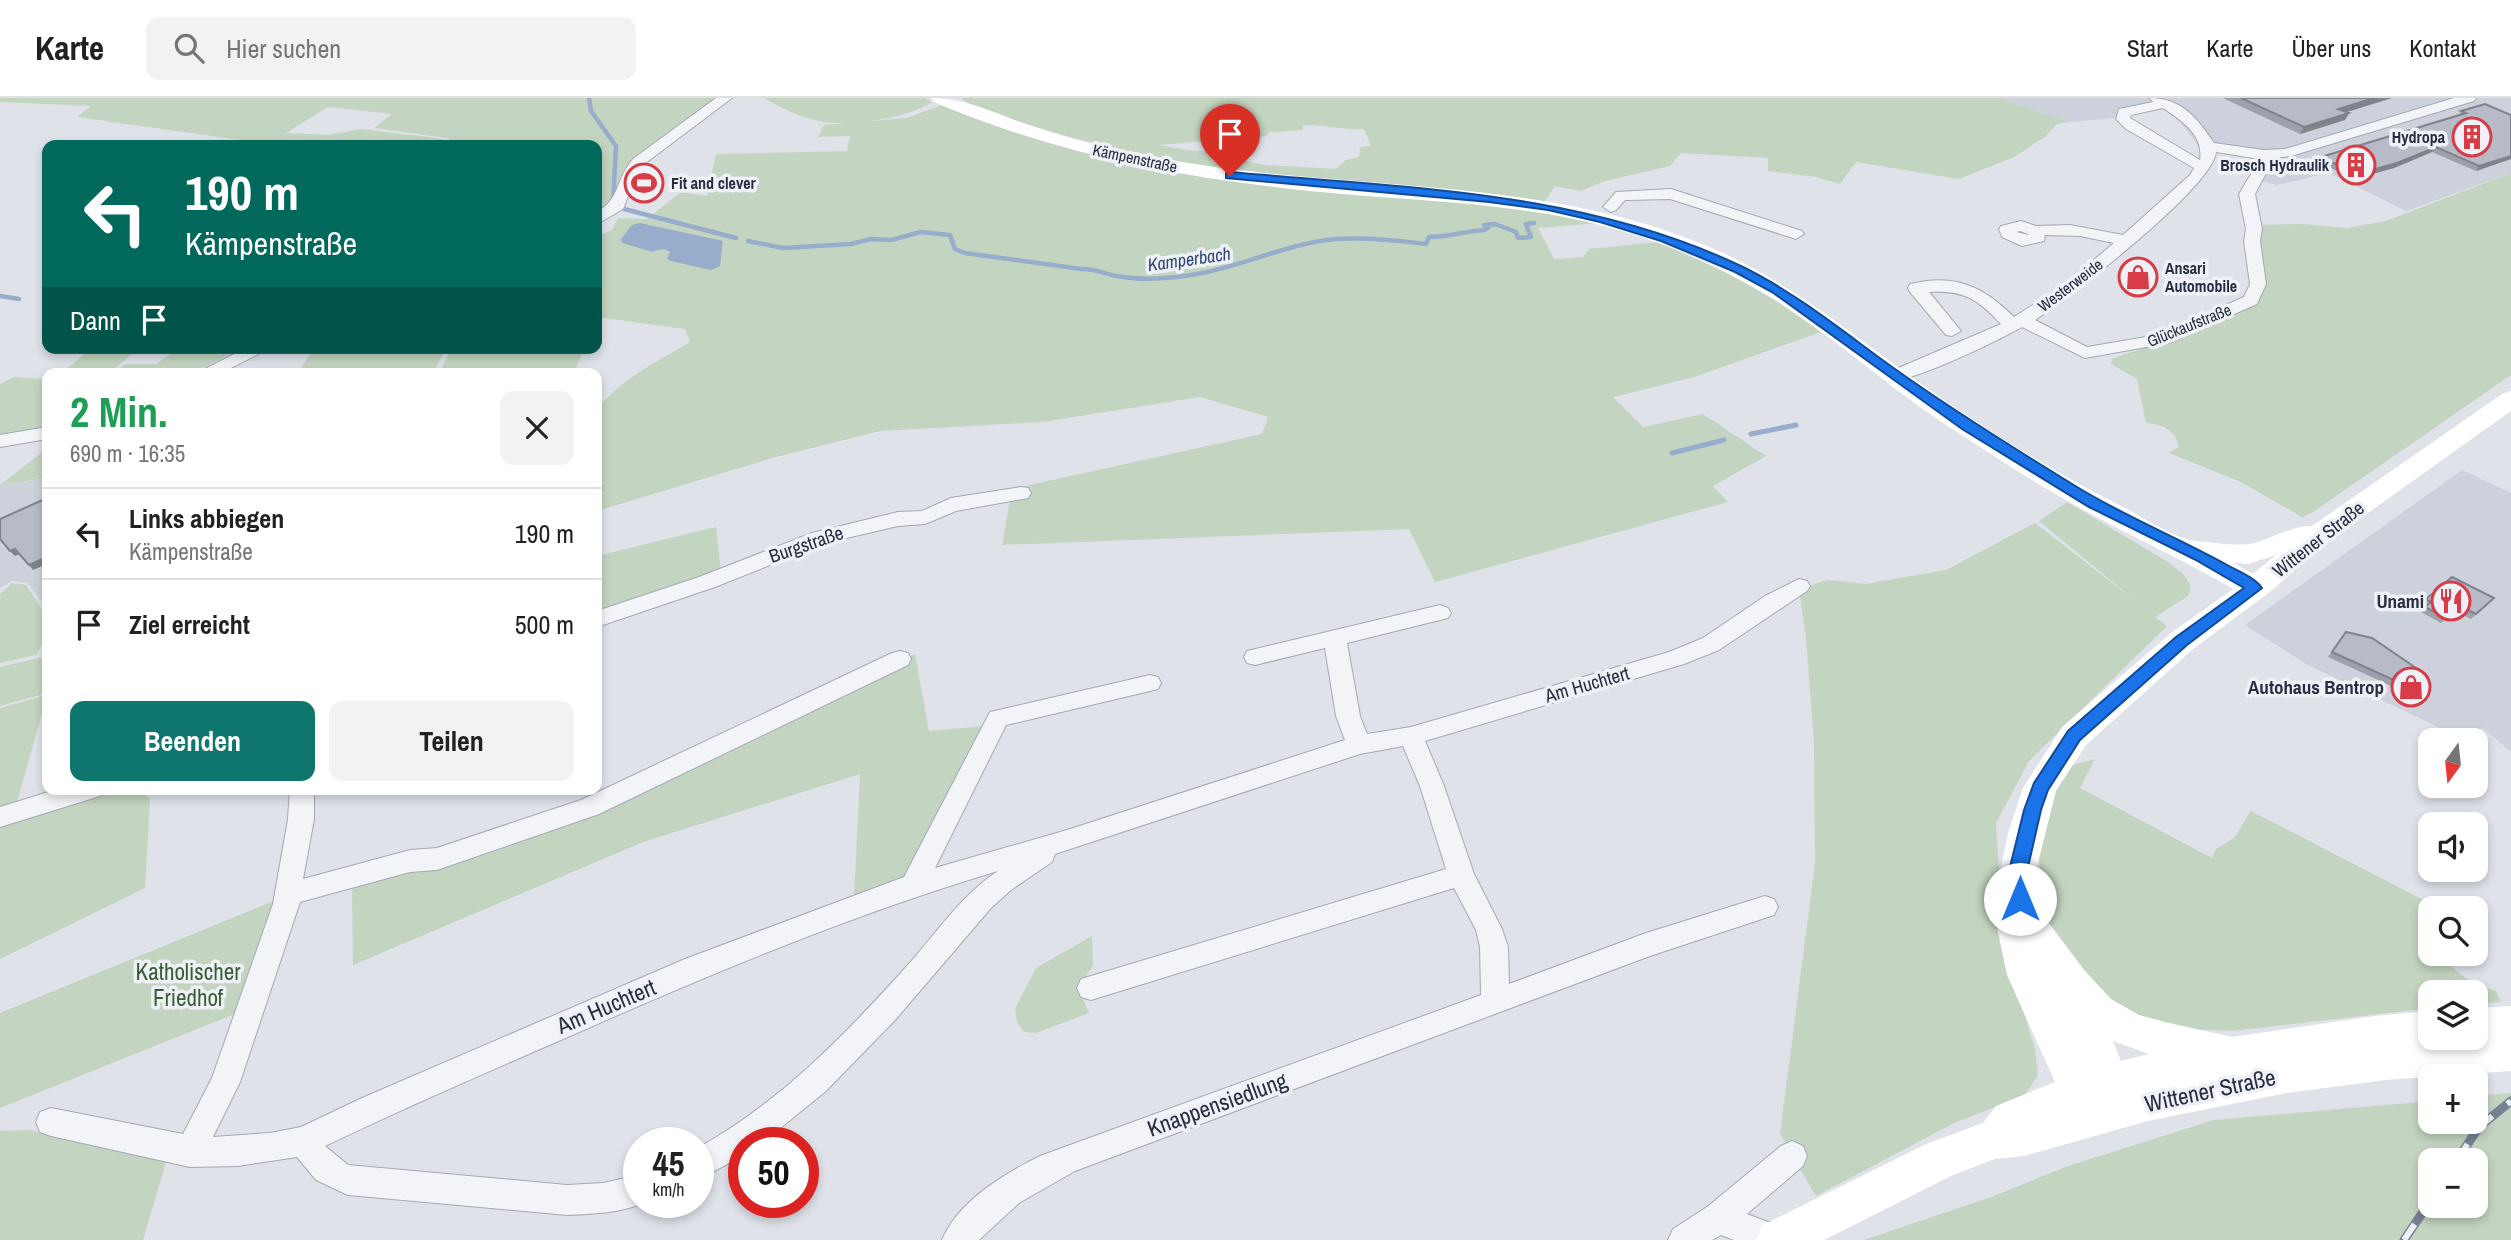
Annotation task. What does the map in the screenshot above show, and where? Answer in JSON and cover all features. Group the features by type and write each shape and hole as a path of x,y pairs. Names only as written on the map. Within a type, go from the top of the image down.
{"main road":[{"name":"Kämpenstraße","path":"941,98 1012,126 1137,159 1277,181 1489,199 1548,207 1633,228 1697,251 1776,290 1946,413 2244,596"},
{"name":"Wittener Straße","path":"2104,1094 2098,1052 2058,984 2028,916 2019,867 2040,788 2074,736 2182,641 2244,596 2327,528 2511,399"},
{"name":"Kämpenstraße","path":"2094,504 2184,548 2244,596"},
{"path":"2184,548 2248,554 2327,528"},
{"path":"2028,916 2085,1000 2105,1016 2151,1038 2231,1054"},
{"path":"2488,1025 2511,1024"},
{"name":"Wittener Straße","path":"1777,1240 1941,1159 1995,1139 2024,1136 2104,1094 2231,1054 2418,1044"},
{"name":"Wittener Straße","path":"2104,1094 2287,1073 2418,1045"},
{"name":"Wittener Straße","path":"2482,1050 2511,1053"}],"street":[{"path":"602,216 618,206 630,172 638,162 725,98"},
{"path":"2209,147 2264,154 2292,152 2469,98"},
{"path":"2163,101 2192,121 2209,147 2204,168 2131,126 2123,119 2124,112 2163,101"},
{"name":"Glückaufstraße","path":"2017,322 2085,353 2163,339 2251,300 2258,285 2252,241 2254,229 2247,203 2251,185 2267,159 2264,154"},
{"name":"Westerweide","path":"1895,376 1959,350 2017,322 2078,282 2204,168"},
{"path":"1611,207 1621,195 1671,194 1796,234"},
{"path":"1738,234 1753,220"},
{"name":"Westerweide","path":"2035,231 2078,229 2124,241"},
{"path":"1952,331 1916,288 1960,287 1976,291 2017,322"},
{"path":"217,368 248,354"},
{"path":"0,441 42,434"},
{"name":"Burgstraße","path":"602,617 707,582 818,538 898,519 925,517 951,505 1021,493"},
{"name":"Am Huchtert","path":"51,1122 190,1152 261,1151 304,1141 383,1102 695,968 913,885 1067,840 1359,746 1410,736 1676,658 1711,644 1799,586"},
{"path":"1255,657 1440,612"},
{"path":"1335,638 1348,716 1359,746"},
{"path":"288,894 410,861 437,859 590,807 900,659"},
{"path":"913,885 998,718 1150,682"},
{"path":"1410,736 1437,799 1461,875 1489,929 1494,947 1495,1002"},
{"path":"0,817 71,795"},
{"path":"190,1152 225,1082 288,894 301,819 302,795"},
{"name":"Am Huchtert","path":"714,1155 769,1120 808,1087 849,1048 982,900 1018,870 1067,840"},
{"path":"1091,988 1461,875"},
{"name":"Knappensiedlung","path":"958,1240 1000,1195 1035,1173 1068,1158 1646,945 1765,907"},
{"path":"304,1141 315,1162 329,1174 348,1180 567,1200 603,1198 623,1194"},
{"path":"1684,1240 1718,1218 1792,1156"},
{"name":"Wittener Straße","path":"1718,1218 1777,1240"}],"shaded area":[{"path":"1998,98 2511,98 2511,173 2406,211 2329,173 2277,185 2260,181 2261,164 2257,160 2241,154 2201,149 2175,115 2164,108 2147,109 2115,118 2070,122"},
{"path":"2462,470 2511,493 2511,752 2488,732 2488,728 2440,728 2306,664 2245,625"},
{"path":"42,480 42,603 28,583 12,581 0,588 0,485"}],"green space":[{"path":"0,98 720,98 621,182 602,215 602,140 450,140 448,138 374,128 392,114 328,107 286,133 328,135 362,129 444,139 240,140 77,117 91,106 0,102"},
{"path":"764,98 925,98 932,102 895,116 865,122 837,123 801,116"},
{"path":"961,98 1998,98 2070,122 2057,124 2046,136 2014,157 1959,179 1856,162 1840,184 1816,177 1768,171 1768,158 1681,153 1670,166 1605,181 1580,191 1555,186 1545,201 1275,176 1186,163 1069,137 998,116","holes":["1303,125 1364,129 1371,146 1360,147 1359,157 1346,160 1336,169 1264,165 1244,161 1228,153 1158,145 1266,136 1269,132 1303,130"]},
{"path":"942,105 1108,158 1208,178 1549,211 1601,223 1538,228 1554,259 1583,257 1589,249 1659,242 1728,274 1776,301 1821,332 1694,377 1613,397 1643,427 1703,414 1766,456 1713,486 1728,502 1435,582 1409,529 1002,545 1012,489 1262,434 1268,417 1200,397 1042,422 880,431 772,458 602,509 602,404 628,380 690,342 685,329 602,318 602,235 612,230 618,218 647,219 681,192 707,196 716,154 847,151 850,136 818,137 824,125 907,118"},
{"path":"2511,173 2511,375 2313,512 2302,517 2241,482 2169,453 2179,447 2177,441 2171,432 2162,426 2146,423 2137,379 2111,364 2112,359 2220,321 2257,299 2266,286 2259,258 2260,225 2302,224 2347,228 2386,221"},
{"path":"84,354 131,354 116,368 68,368"},
{"path":"170,354 230,354 203,368 121,368 125,364 156,364"},
{"path":"310,354 443,354 436,368 301,368"},
{"path":"449,354 582,354 576,368 442,368"},
{"path":"14,377 42,379 42,431 0,438 0,384"},
{"path":"42,452 42,479 0,485"},
{"path":"2067,502 2168,562 2183,574 2191,586 2188,596 2155,617 2167,626 2029,761 1996,823 2004,949 2035,1049 2038,1075 2024,1096 1954,1123 1816,1196 1780,1134 1815,863 1814,742 1806,638 1799,589 1828,580 1866,584 1946,570 2035,523 2138,603 2039,521"},
{"path":"716,527 721,572 602,615 602,555"},
{"path":"12,583 26,585 38,603 42,611 42,644 36,655 0,663 0,594"},
{"path":"915,654 929,731 986,726 907,877 854,898 860,774 643,842 353,965 352,887 437,866 586,816"},
{"path":"42,657 42,694 0,706 0,667"},
{"path":"42,696 42,713 16,806 0,811 0,708"},
{"path":"2095,759 2080,788 2212,858 2215,850 2235,837 2251,811 2418,897 2418,966 2452,966 2470,980 2418,980 2418,1010 2232,1031 2186,1029 2152,1023 2097,994 2048,926 2041,881 2038,839 2049,802 2068,766"},
{"path":"97,795 145,795 150,799 145,888 0,959 0,828 13,821"},
{"name":"Katholischer Friedhof","path":"276,900 237,1013 0,1108 0,1013"},
{"path":"1092,936 1093,966 1081,983 1082,997 1089,1013 1036,1033 1024,1032 1017,1022 1015,1009 1036,968"},
{"path":"2488,988 2496,991 2501,1002 2488,1003"},
{"path":"2511,1093 2511,1240 1864,1240 1994,1196 2068,1166 2214,1120 2418,1102 2418,1134 2488,1134 2488,1095"},
{"path":"29,1130 166,1162 143,1240 0,1240 0,1131"}],"water":[{"path":"640,223 723,241 720,266 711,270 671,261 667,259 670,252 666,250 653,252 622,243 621,239 632,225"}],"building":[{"path":"2241,98 2374,98 2338,109 2349,113 2304,127"},
{"path":"2485,104 2511,115 2511,156 2479,166 2436,147 2397,163 2357,174 2321,157 2466,113 2461,111"},
{"path":"42,500 42,559 29,565 15,549 10,551 0,539 0,519"},
{"name":"Unami","path":"2452,577 2494,598 2476,614 2460,606 2446,618 2425,607 2431,602 2426,599"},
{"path":"2346,632 2372,638 2425,674 2418,691 2332,652"}],"waterway":[{"name":"Kamperbach","path":"589,98 591,111 616,146 613,202"},
{"name":"Kamperbach","path":"624,209 736,238"},
{"name":"Kamperbach","path":"748,241 783,248 851,244 871,239 891,240 921,232 950,235 955,249 965,253 1091,269 1126,278 1154,279 1209,272 1318,241 1358,238 1426,244 1429,237 1485,230 1488,228 1484,225 1495,224 1516,232 1518,238 1531,237 1526,224 1534,223"},
{"path":"0,296 19,299"},
{"path":"1751,434 1796,425"},
{"path":"1672,453 1724,440"}],"railway":[{"path":"2465,1148 2479,1127 2511,1101"},
{"path":"2404,1240 2419,1218"}],"place":[{"name":"Hydropa","path":"2472,137"},
{"name":"Brosch Hydraulik","path":"2356,165"},
{"name":"Fit and clever","path":"644,183"},
{"name":"Ansari Automobile","path":"2138,277"},
{"name":"Unami","path":"2451,601"},
{"name":"Autohaus Bentrop","path":"2411,687"}],"route":[{"path":"1230,176 1438,194 1548,207 1603,219 1665,238 1739,270 1776,290 1946,413 2094,504 2215,564 2255,588 2182,641 2074,736 2040,788 2032,810 2019,867 2020,899"}]}
